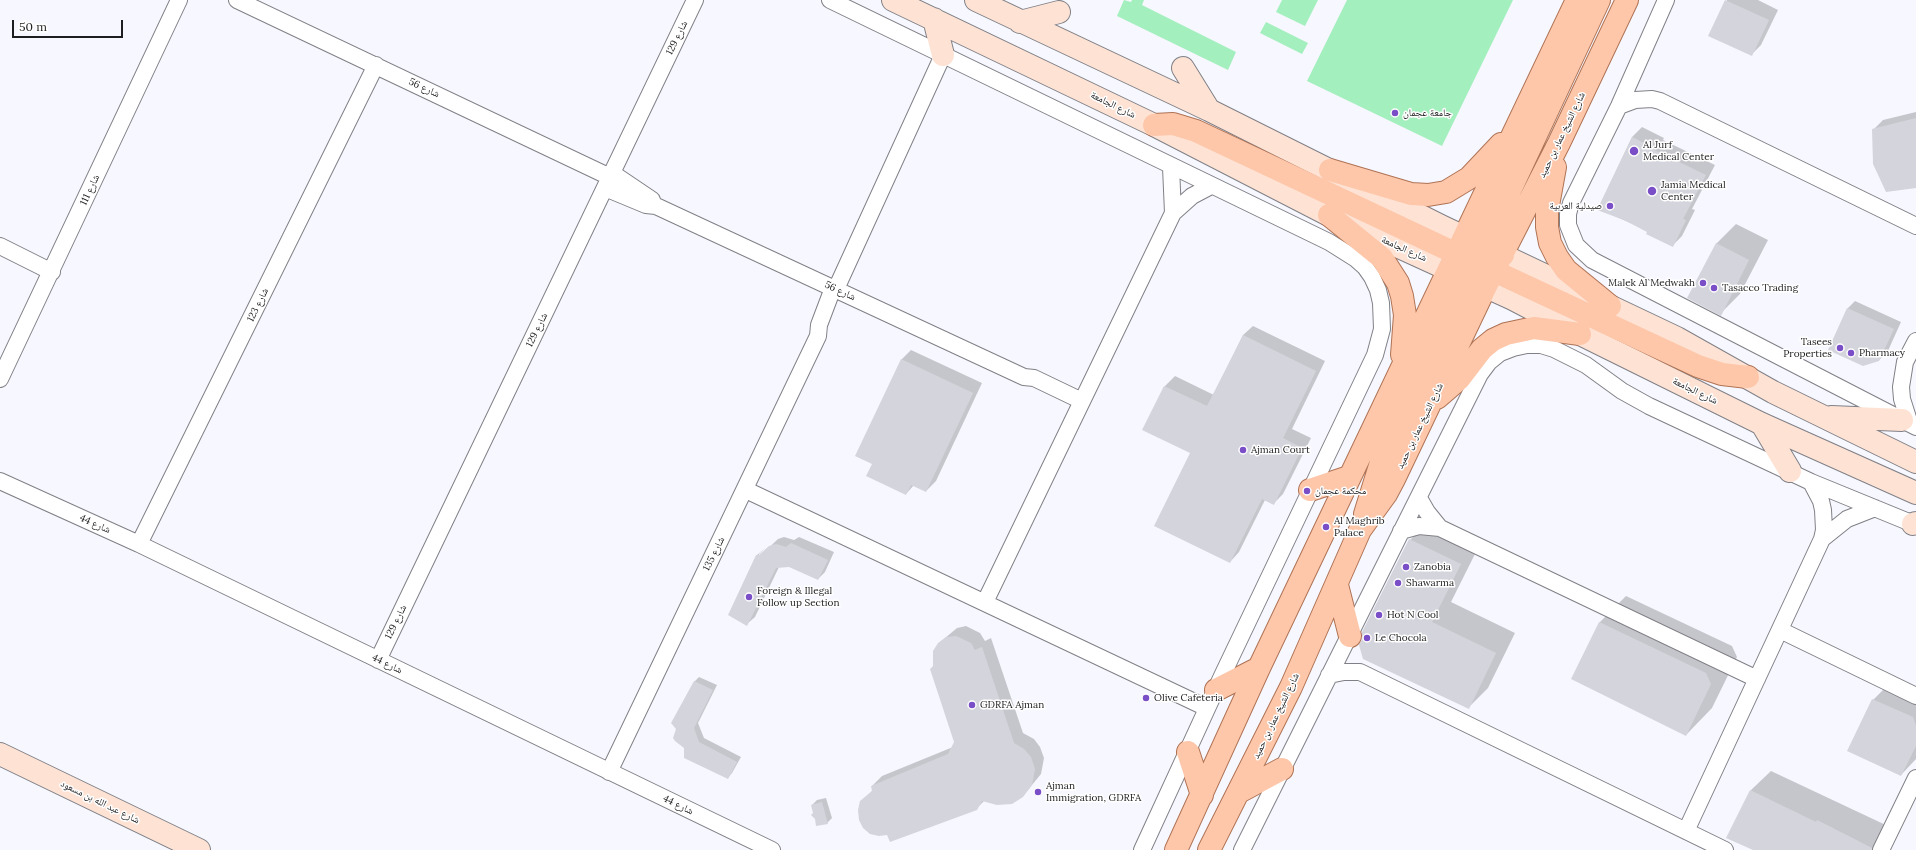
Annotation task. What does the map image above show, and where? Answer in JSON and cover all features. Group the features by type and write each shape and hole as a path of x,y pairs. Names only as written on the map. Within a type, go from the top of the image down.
{"main road":[{"name":"شارع الشيخ عمار بن حميد","path":"1209,850 1291,687 1360,530 1386,494 1432,400 1476,262 1516,127 1577,0"},
{"path":"1360,530 1382,459 1600,0"},
{"name":"شارع الشيخ عمار بن حميد","path":"1176,850 1259,668 1401,368 1559,143 1627,0"},
{"path":"1154,125 1174,124 1196,131 1698,366 1722,374 1748,377"},
{"path":"1330,170 1410,194 1428,196 1446,192 1469,178 1478,170 1516,127"},
{"path":"1559,143 1547,212 1547,227 1550,242 1556,257 1566,270 1610,306"},
{"path":"1329,215 1382,258 1398,283 1405,315 1405,336 1401,368"},
{"path":"1432,400 1460,379 1482,349 1494,340 1506,334 1534,328 1580,334"},
{"path":"1310,490 1349,477"},
{"path":"1337,585 1347,642"},
{"path":"1212,699 1259,668"},
{"path":"1188,752 1202,795"},
{"path":"1238,792 1282,769"}],"street":[{"name":"شارع 111","path":"0,379 52,272 179,0"},
{"name":"شارع 56","path":"237,0 650,198 656,206 1024,377 1031,385 1080,405"},
{"name":"شارع 129","path":"378,660 695,0"},
{"path":"830,0 1120,140 1171,167 1345,252 1365,267 1378,290 1383,316 1380,342 1142,850"},
{"name":"شارع الجامعة","path":"893,0 1154,125 1329,215 1610,306 1677,338 1822,416 1916,462"},
{"name":"شارع الجامعة","path":"976,0 1209,110 1330,170 1476,262 1580,334 1762,424 1916,493"},
{"path":"1666,0 1619,106 1571,203 1568,214 1568,225 1571,236 1583,254 1592,260 1909,424"},
{"path":"1020,22 1059,12"},
{"path":"934,19 943,55"},
{"name":"شارع 135","path":"609,772 746,490 818,336 820,325 838,290 943,55"},
{"name":"شارع 123","path":"139,544 376,66"},
{"path":"1183,68 1209,110"},
{"path":"1619,106 1635,100 1648,99 1660,101 1916,226"},
{"path":"1171,167 1173,213"},
{"path":"985,602 1173,213 1192,196 1211,186"},
{"path":"0,246 52,272"},
{"path":"1909,424 1902,399 1901,386 1905,362 1916,341"},
{"path":"1242,850 1480,374 1489,362 1500,353 1527,345 1541,345 1554,349 1594,370 1635,399 1811,482 1915,524"},
{"path":"1822,416 1909,424"},
{"path":"1762,424 1790,471"},
{"name":"شارع 44","path":"0,481 139,544 772,850"},
{"path":"1686,831 1822,539 1824,530 1823,510 1821,500 1811,482"},
{"path":"746,490 985,602 1212,699"},
{"path":"1419,498 1429,515 1440,528"},
{"path":"1822,539 1847,519 1875,508"},
{"path":"1401,531 1419,526 1440,528 1757,679"},
{"path":"1780,630 1916,696"},
{"path":"1347,642 1350,661 1360,672 1725,850"},
{"path":"1329,675 1344,672 1360,672"},
{"name":"شارع عبد الله بن مسعود","path":"0,754 199,850"},
{"path":"1881,850 1916,778"}],"green space":[{"path":"1124,0 1131,2 1132,0 1144,0 1142,5 1236,52 1228,70 1117,16"},
{"path":"1282,0 1318,0 1305,26 1276,12"},
{"path":"1347,0 1513,0 1442,146 1307,81"},
{"path":"1266,22 1308,43 1302,54 1260,33"}],"building":[{"path":"1725,0 1769,20 1752,56 1708,36"},
{"path":"1916,118 1916,188 1886,192 1873,164 1872,129"},
{"name":"Jamia Medical Center","path":"1632,137 1654,148 1654,150 1706,175 1683,219 1686,220 1673,247 1646,234 1647,232 1624,220 1597,210"},
{"path":"1716,243 1749,260 1721,316 1687,298"},
{"path":"1847,308 1894,329 1879,361 1863,366 1828,350"},
{"name":"Ajman Court","path":"1243,335 1316,371 1283,438 1302,448 1274,505 1262,499 1230,563 1154,526 1190,453 1142,430 1164,386 1207,406"},
{"path":"901,359 973,393 926,492 911,485 906,495 866,476 872,464 855,456"},
{"path":"1409,539 1461,564 1432,622 1496,653 1469,709 1363,659 1359,645 1362,639 1362,632"},
{"name":"Foreign & Illegal Follow up Section","path":"791,543 828,560 818,580 789,567 776,568 747,626 728,615 756,555 759,555 769,546 776,544 786,547"},
{"path":"1599,622 1706,673 1711,684 1686,736 1571,679"},
{"name":"GDRFA Ajman","path":"956,636 971,643 975,650 982,647 1014,743 1024,749 1031,757 1035,769 1032,785 1023,797 1012,804 997,805 982,801 977,810 890,842 887,835 879,836 870,834 863,828 859,820 858,810 860,801 872,791 871,786 948,754 954,742 930,669 933,666 933,651 938,643 946,637"},
{"path":"694,681 713,690 694,728 699,742 737,762 728,779 684,758 684,748 673,738 676,729 671,723"},
{"path":"1872,699 1913,717 1916,726 1916,746 1901,776 1847,751"},
{"path":"1750,790 1816,822 1817,820 1872,848 1872,850 1753,850 1726,838"},
{"path":"822,802 828,824 816,826 815,819 811,815 813,813 811,805"}],"place":[{"name":"جامعة عجمان","path":"1395,113"},
{"name":"Al Jurf Medical Center","path":"1634,151"},
{"name":"Jamia Medical Center","path":"1652,191"},
{"name":"صيدلية العربية","path":"1610,206"},
{"name":"Malek Al Medwakh","path":"1703,283"},
{"name":"Tasacco Trading","path":"1714,288"},
{"name":"Tasees Properties","path":"1840,348"},
{"name":"Pharmacy","path":"1851,353"},
{"name":"Ajman Court","path":"1243,450"},
{"name":"محكمة عجمان","path":"1307,491"},
{"name":"Al Maghrib Palace","path":"1326,527"},
{"name":"Zanobia","path":"1406,567"},
{"name":"Shawarma","path":"1398,583"},
{"name":"Foreign & Illegal Follow up Section","path":"749,597"},
{"name":"Hot N Cool","path":"1379,615"},
{"name":"Le Chocola","path":"1367,638"},
{"name":"Olive Cafeteria","path":"1146,698"},
{"name":"GDRFA Ajman","path":"972,705"},
{"name":"Ajman Immigration, GDRFA","path":"1038,792"}]}
